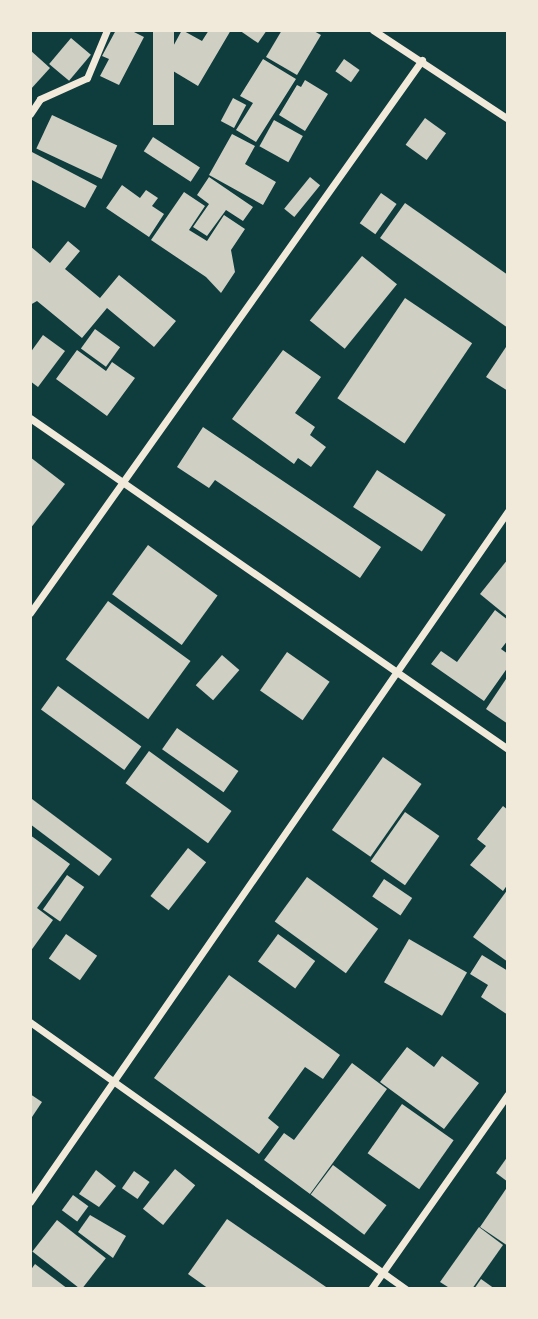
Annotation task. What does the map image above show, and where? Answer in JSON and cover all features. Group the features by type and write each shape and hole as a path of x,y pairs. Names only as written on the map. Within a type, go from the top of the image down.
{"street":[{"path":"30,114 40,99 87,78 107,30"},
{"path":"373,30 508,119"},
{"path":"30,613 125,483 422,60"},
{"path":"30,418 508,749"},
{"path":"30,1202 508,511"},
{"path":"30,1022 406,1289"},
{"path":"371,1289 508,1094"}],"building":[{"path":"116,30 130,30 144,37 119,85 100,76 109,59 102,56"},
{"path":"153,30 174,30 174,125 153,125"},
{"path":"182,30 202,41 209,30 231,30 198,86 163,65"},
{"path":"239,30 267,30 258,43"},
{"path":"282,30 312,30 321,35 297,75 266,57"},
{"path":"71,38 91,55 69,81 49,64"},
{"path":"30,50 50,68 30,90"},
{"path":"263,59 296,79 256,142 236,130 253,103 240,96"},
{"path":"344,59 360,70 351,82 335,71"},
{"path":"305,80 328,94 305,131 279,115 297,85 301,87"},
{"path":"233,98 246,105 234,128 221,121"},
{"path":"52,115 117,145 102,179 36,149"},
{"path":"425,118 446,133 427,160 406,145"},
{"path":"274,120 303,136 288,162 259,146"},
{"path":"232,134 255,146 245,164 276,182 263,205 209,175"},
{"path":"153,137 200,167 191,182 144,151"},
{"path":"30,151 97,186 85,208 30,179"},
{"path":"209,177 253,207 243,221 226,210 207,236 193,227 209,204 197,195"},
{"path":"310,177 320,185 294,217 284,209"},
{"path":"122,185 140,198 146,190 158,198 152,206 164,214 149,237 106,208"},
{"path":"184,192 205,206 189,230 207,241 224,215 245,229 231,250 235,272 221,293 206,277 151,240"},
{"path":"381,193 397,204 375,234 360,223"},
{"path":"405,203 508,275 508,328 380,238"},
{"path":"68,241 80,251 65,269 100,298 119,275 176,321 154,347 107,308 82,338 37,301 30,305 30,246 50,263"},
{"path":"362,256 397,284 345,349 310,321"},
{"path":"405,298 472,343 404,444 337,398"},
{"path":"95,329 120,347 106,367 81,348"},
{"path":"43,335 65,351 38,387 30,381 30,353"},
{"path":"508,344 508,391 486,377"},
{"path":"77,350 106,371 112,362 135,378 107,416 56,379"},
{"path":"283,350 321,377 295,413 315,427 310,435 326,447 311,467 298,458 294,464 232,419"},
{"path":"203,427 381,547 360,578 215,480 209,488 177,467"},
{"path":"30,457 65,484 30,529"},
{"path":"377,470 446,515 422,552 353,507"},
{"path":"148,545 218,596 182,645 112,594"},
{"path":"508,559 508,617 480,594"},
{"path":"108,601 191,661 148,719 66,659"},
{"path":"495,610 508,620 508,640 501,649 508,654 508,667 484,701 431,664 441,651 457,662"},
{"path":"287,652 330,682 303,720 260,691"},
{"path":"222,655 239,670 213,700 196,685"},
{"path":"508,676 508,724 486,709"},
{"path":"58,686 141,747 124,770 41,709"},
{"path":"177,728 238,771 224,792 162,749"},
{"path":"149,751 232,811 208,843 125,783"},
{"path":"383,757 422,784 370,857 332,830"},
{"path":"32,799 112,859 99,876 30,824"},
{"path":"503,806 508,810 508,884 503,891 470,865 486,846 477,839"},
{"path":"405,812 439,836 405,885 371,861"},
{"path":"30,835 70,864 37,908 53,920 30,952"},
{"path":"188,848 206,862 169,910 150,896"},
{"path":"67,875 84,887 60,921 43,909"},
{"path":"307,877 378,929 346,973 275,921"},
{"path":"384,879 412,898 400,915 372,896"},
{"path":"508,889 508,962 473,937"},
{"path":"66,934 97,956 80,980 49,959"},
{"path":"278,934 315,961 295,989 258,962"},
{"path":"409,939 467,972 442,1016 384,982"},
{"path":"482,955 508,971 508,1015 481,997 488,985 470,974"},
{"path":"229,975 340,1055 323,1079 305,1067 268,1118 279,1127 259,1154 154,1078"},
{"path":"407,1047 434,1067 442,1056 479,1083 444,1129 380,1082"},
{"path":"352,1063 387,1089 310,1194 264,1160 284,1133 294,1140"},
{"path":"30,1094 42,1102 30,1120"},
{"path":"402,1104 454,1140 419,1189 368,1153"},
{"path":"508,1156 508,1182 496,1173"},
{"path":"333,1165 387,1205 364,1235 311,1195"},
{"path":"175,1169 195,1185 163,1225 143,1209"},
{"path":"96,1170 116,1186 99,1207 79,1194"},
{"path":"134,1171 150,1182 138,1199 122,1188"},
{"path":"508,1186 508,1246 480,1227"},
{"path":"73,1195 88,1206 77,1222 62,1210"},
{"path":"90,1215 126,1236 113,1258 78,1232"},
{"path":"227,1219 329,1289 209,1289 188,1274"},
{"path":"57,1220 106,1258 80,1289 32,1252"},
{"path":"479,1227 503,1245 472,1289 451,1289 440,1282"},
{"path":"35,1264 68,1289 30,1289 30,1271"},
{"path":"481,1279 495,1289 474,1289"}]}
